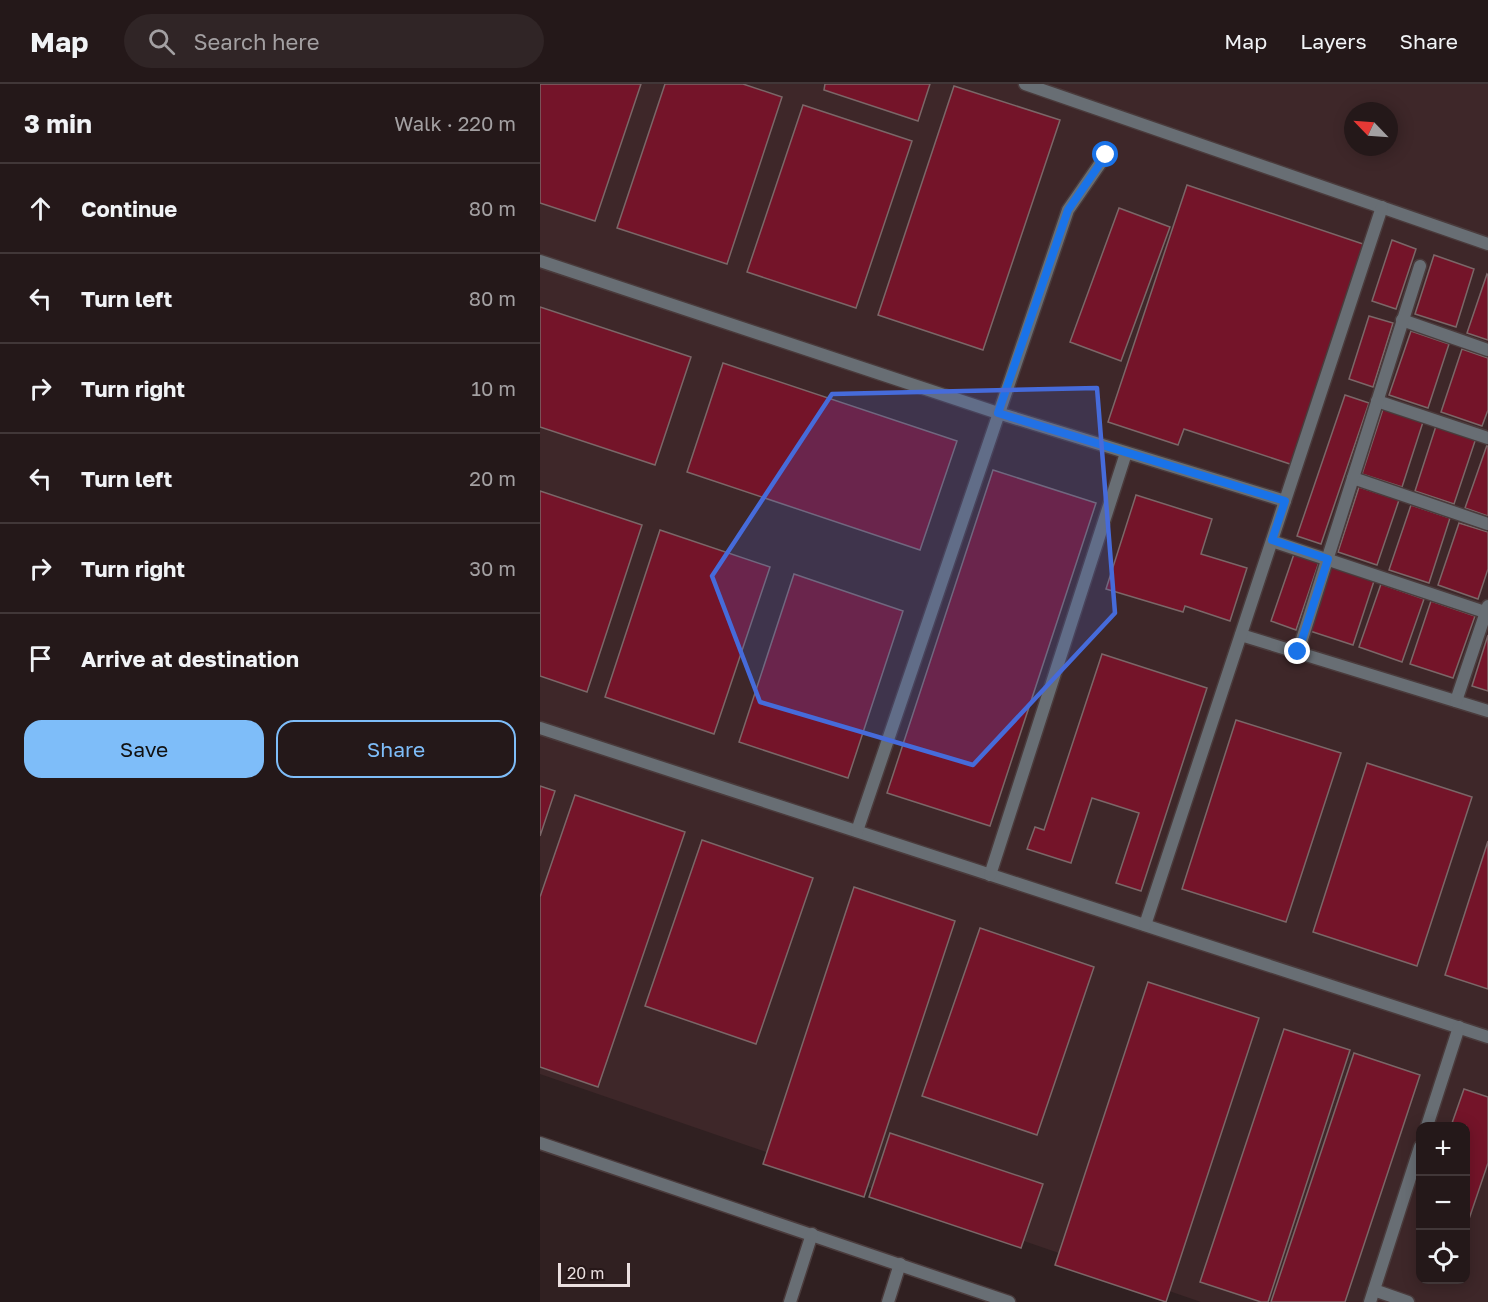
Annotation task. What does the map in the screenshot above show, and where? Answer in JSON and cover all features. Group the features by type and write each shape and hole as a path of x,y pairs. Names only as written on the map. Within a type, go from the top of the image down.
{"street":[{"path":"1025,84 1488,244"},
{"path":"857,831 1068,210 1106,155"},
{"path":"1145,925 1382,207"},
{"path":"540,261 998,413 1285,501"},
{"path":"1298,652 1420,266"},
{"path":"1402,320 1488,350"},
{"path":"1377,401 1488,438"},
{"path":"990,875 1126,453"},
{"path":"1353,478 1488,524"},
{"path":"1272,540 1487,610 1456,701"},
{"path":"1241,635 1488,711"},
{"path":"540,728 1488,1037"},
{"path":"1428,1122 1460,1028"},
{"path":"540,1143 1009,1302"},
{"path":"1408,1302 1372,1296 1416,1159"},
{"path":"790,1302 812,1234"},
{"path":"888,1302 900,1264"}],"highlighted area":[{"path":"1097,388 1115,613 973,765 760,702 712,576 832,394"}],"shaded area":[{"path":"540,84 1488,84 1488,1302 1201,1302 540,1074"}],"building":[{"path":"540,84 641,84 595,221 540,203"},
{"path":"665,84 743,84 782,97 727,264 617,228"},
{"path":"825,84 930,84 918,121 824,90"},
{"path":"954,86 1060,120 983,350 878,315"},
{"path":"803,105 912,141 856,308 747,272"},
{"path":"1187,185 1366,245 1293,465 1184,429 1178,445 1108,422"},
{"path":"1119,208 1170,227 1121,361 1070,342"},
{"path":"1392,240 1416,249 1396,309 1372,301"},
{"path":"1434,255 1474,269 1456,327 1415,314"},
{"path":"1488,275 1488,340 1467,333"},
{"path":"540,307 691,357 655,465 540,427"},
{"path":"1369,316 1393,323 1373,387 1349,379"},
{"path":"1411,331 1449,344 1428,408 1389,395"},
{"path":"1462,349 1488,358 1488,410 1482,426 1441,412"},
{"path":"723,363 957,441 920,550 687,472"},
{"path":"1345,395 1369,403 1321,544 1297,536"},
{"path":"1383,409 1423,422 1402,487 1362,474"},
{"path":"1436,426 1476,438 1454,504 1415,491"},
{"path":"1488,445 1488,516 1465,508"},
{"path":"993,470 1096,503 990,826 887,793"},
{"path":"1359,487 1399,500 1377,565 1338,552"},
{"path":"540,491 642,525 587,692 540,676"},
{"path":"1136,495 1212,519 1201,554 1247,568 1230,621 1185,606 1183,612 1106,589"},
{"path":"1411,505 1450,518 1429,583 1389,570"},
{"path":"1459,523 1488,532 1488,569 1478,599 1438,585"},
{"path":"660,530 770,567 714,734 605,697"},
{"path":"1294,554 1319,562 1296,630 1271,621"},
{"path":"1331,567 1374,581 1353,645 1310,631"},
{"path":"794,574 903,611 848,778 739,742"},
{"path":"1381,584 1424,599 1402,662 1359,647"},
{"path":"1431,601 1475,616 1453,678 1410,664"},
{"path":"1488,635 1488,691 1472,686"},
{"path":"1102,654 1207,688 1141,891 1116,883 1139,813 1092,798 1071,863 1027,849 1035,827 1044,830"},
{"path":"1236,720 1341,753 1286,922 1182,889"},
{"path":"1367,763 1472,797 1417,966 1313,932"},
{"path":"540,786 555,791 540,836"},
{"path":"575,795 685,832 598,1087 540,1067 540,897"},
{"path":"702,840 813,878 756,1044 645,1006"},
{"path":"1488,841 1488,989 1445,975"},
{"path":"854,887 955,921 864,1197 763,1164"},
{"path":"980,928 1094,967 1037,1135 922,1096"},
{"path":"1148,982 1259,1018 1166,1302 1055,1265"},
{"path":"1284,1029 1350,1050 1268,1302 1261,1302 1200,1282"},
{"path":"1354,1053 1420,1075 1345,1302 1271,1302"},
{"path":"1464,1089 1488,1097 1488,1163 1470,1216 1470,1122 1452,1122"},
{"path":"890,1133 1043,1184 1021,1248 869,1197"}],"route":[{"path":"1106,155 1068,210 998,413 1285,501 1272,540 1328,559 1298,652"}]}
